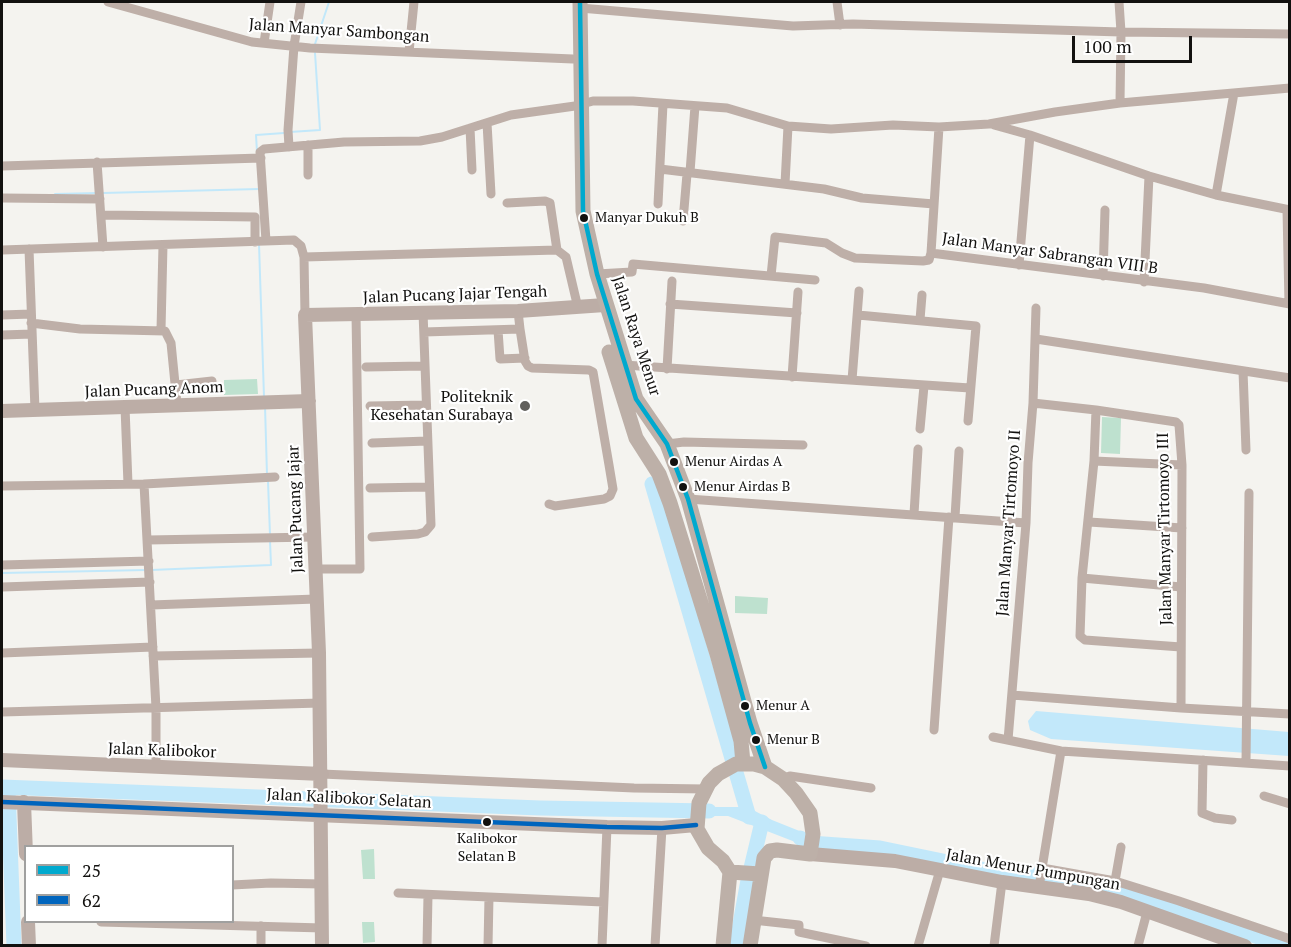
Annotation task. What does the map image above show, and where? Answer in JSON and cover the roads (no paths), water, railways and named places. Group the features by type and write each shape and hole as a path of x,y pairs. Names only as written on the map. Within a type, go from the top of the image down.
{"main road":[{"name":"Jalan Raya Menur","path":"578,4 573,59 579,104 574,212 636,438 666,490 717,654 741,741 736,765"},
{"name":"Jalan Raya Menur","path":"578,4 583,211 597,274 600,306 636,399 667,444 688,500 750,723 765,767"},
{"path":"636,438 648,435 653,424"},
{"path":"648,458 655,449 667,444"},
{"path":"694,582 709,576"},
{"path":"723,945 730,872 723,861 708,848 696,824 702,796 713,778 736,765 765,767 783,779 807,807 812,819 812,844 770,851 764,858 750,945"},
{"path":"730,872 760,874"}],"street":[{"name":"Jalan Manyar Sambongan","path":"108,2 222,35 264,43 573,59"},
{"path":"264,43 270,2"},
{"path":"289,145 294,46 301,2"},
{"path":"409,52 414,2"},
{"path":"837,2 840,25"},
{"path":"1119,2 1120,103"},
{"path":"578,4 793,26 1290,34"},
{"path":"261,241 258,158 263,150 289,145 420,141 511,115 596,101 633,101 731,108 788,126 831,129 893,125 939,127 989,124 1120,103 1290,88"},
{"path":"1216,195 1234,93"},
{"path":"658,204 663,104"},
{"path":"683,221 695,106"},
{"path":"487,123 491,194"},
{"path":"989,124 1030,135 1149,176 1216,195 1288,210 1289,304"},
{"path":"785,184 788,126"},
{"name":"Jalan Manyar Sabrangan VIII B","path":"939,127 932,253 1204,288 1289,304"},
{"path":"470,128 472,170"},
{"path":"1019,265 1030,135"},
{"path":"308,145 308,175"},
{"path":"2,166 258,158"},
{"path":"97,162 103,247"},
{"path":"660,170 785,184 836,191 857,197 934,204"},
{"path":"1144,282 1149,176"},
{"path":"2,198 100,195"},
{"path":"507,203 545,201 551,204 557,250"},
{"path":"1102,276 1105,210"},
{"path":"102,214 255,217 261,241"},
{"path":"771,276 774,237 826,243 855,258 923,261 929,260 932,253"},
{"name":"Jalan Pucang Jajar","path":"261,241 291,240 299,244 304,257 319,653 322,945"},
{"path":"2,250 261,241"},
{"path":"161,330 163,245"},
{"path":"29,249 35,410"},
{"path":"304,257 557,250 566,257 578,308"},
{"path":"597,274 632,272 633,264 815,280"},
{"path":"667,369 672,281"},
{"path":"852,380 859,291"},
{"path":"792,376 798,292"},
{"path":"920,320 922,295"},
{"path":"670,304 797,313"},
{"name":"Jalan Pucang Jajar Tengah","path":"305,315 518,311 600,306"},
{"name":"Jalan Manyar Tirtomoyo II","path":"1008,740 1026,523 1036,308"},
{"path":"518,311 528,366 592,372 609,465 613,491 608,497 555,506 549,504"},
{"path":"372,537 418,534 430,528 423,312"},
{"path":"2,315 31,318 80,329 161,330 166,332 169,337 177,404"},
{"path":"315,569 360,569 356,315"},
{"path":"858,315 974,325 976,327 968,421"},
{"path":"424,332 520,329"},
{"path":"498,330 501,359 525,358"},
{"path":"2,335 32,334"},
{"path":"1036,339 1290,378"},
{"path":"624,365 970,388"},
{"path":"366,367 424,366"},
{"path":"1243,371 1246,450"},
{"path":"176,385 212,381"},
{"path":"920,429 924,386"},
{"name":"Jalan Pucang Anom","path":"2,411 309,401"},
{"name":"Jalan Manyar Tirtomoyo III","path":"1033,403 1176,422 1180,428 1182,465 1181,708"},
{"path":"370,406 426,405"},
{"path":"125,407 128,484"},
{"path":"1096,410 1094,461 1079,632 1082,639 1181,647"},
{"path":"372,443 427,441"},
{"path":"667,444 684,442 802,445"},
{"path":"914,514 918,449"},
{"path":"934,730 959,451"},
{"path":"1094,461 1182,465"},
{"path":"2,486 144,484 271,477"},
{"path":"144,484 156,708 156,768"},
{"path":"370,488 429,487"},
{"path":"1246,759 1250,493"},
{"path":"688,500 1026,523"},
{"path":"1089,522 1182,528"},
{"path":"148,540 314,537"},
{"path":"2,565 149,570"},
{"path":"2,587 149,570"},
{"path":"1082,578 1181,586"},
{"path":"150,605 316,599"},
{"path":"2,653 153,651 319,653"},
{"path":"1011,695 1290,714"},
{"path":"2,712 320,703"},
{"path":"993,737 1061,751 1203,760 1246,759 1290,766"},
{"path":"1061,751 1041,876 1115,881 1290,939"},
{"name":"Jalan Kalibokor","path":"2,760 322,779"},
{"path":"1203,760 1202,813 1215,818 1232,820"},
{"path":"783,779 790,776 871,788"},
{"path":"322,779 634,788 702,796"},
{"path":"1264,796 1290,804"},
{"name":"Jalan Kalibokor Selatan","path":"2,802 322,809 607,827 662,828 696,824"},
{"path":"21,802 25,845"},
{"path":"602,945 607,827"},
{"path":"655,945 662,828"},
{"name":"Jalan Menur Pumpungan","path":"812,844 1002,882 1041,876 1245,945"},
{"path":"1115,881 1121,847"},
{"path":"918,945 940,870"},
{"path":"994,945 1002,882"},
{"path":"234,885 322,884"},
{"path":"398,893 603,902"},
{"path":"427,945 428,895"},
{"path":"488,945 489,897"},
{"path":"1138,945 1147,912"},
{"path":"753,920 799,925 799,932 866,945"},
{"path":"28,923 29,945"},
{"path":"164,923 322,928"},
{"path":"261,926 261,945"}],"water":[{"path":"1036,711 1289,732 1289,756 1051,739 1030,730 1028,721"},
{"path":"706,807 742,807 807,834 803,845 728,816 706,816"}],"waterway":[{"path":"315,44 329,2"},
{"path":"290,132 320,130 315,53"},
{"path":"257,152 256,135 284,133"},
{"path":"103,193 259,189"},
{"path":"55,194 98,193"},
{"path":"259,244 264,397"},
{"path":"265,406 267,475"},
{"path":"268,481 270,535"},
{"path":"652,484 749,817"},
{"path":"151,570 271,565 270,541"},
{"path":"2,573 146,570"},
{"path":"2,787 540,808 709,811"},
{"path":"8,790 14,946"},
{"path":"751,868 762,822"},
{"path":"800,838 810,843 880,848 996,872 1034,875 1121,892 1286,946"},
{"path":"736,946 748,880"}],"place":[{"name":"Manyar Dukuh B","path":"584,218"},
{"name":"Politeknik Kesehatan Surabaya","path":"525,406"},
{"name":"Menur Airdas A","path":"674,462"},
{"name":"Menur Airdas B","path":"683,487"},
{"name":"Menur A","path":"745,706"},
{"name":"Menur B","path":"756,740"},
{"name":"Kalibokor Selatan B","path":"487,822"}]}
